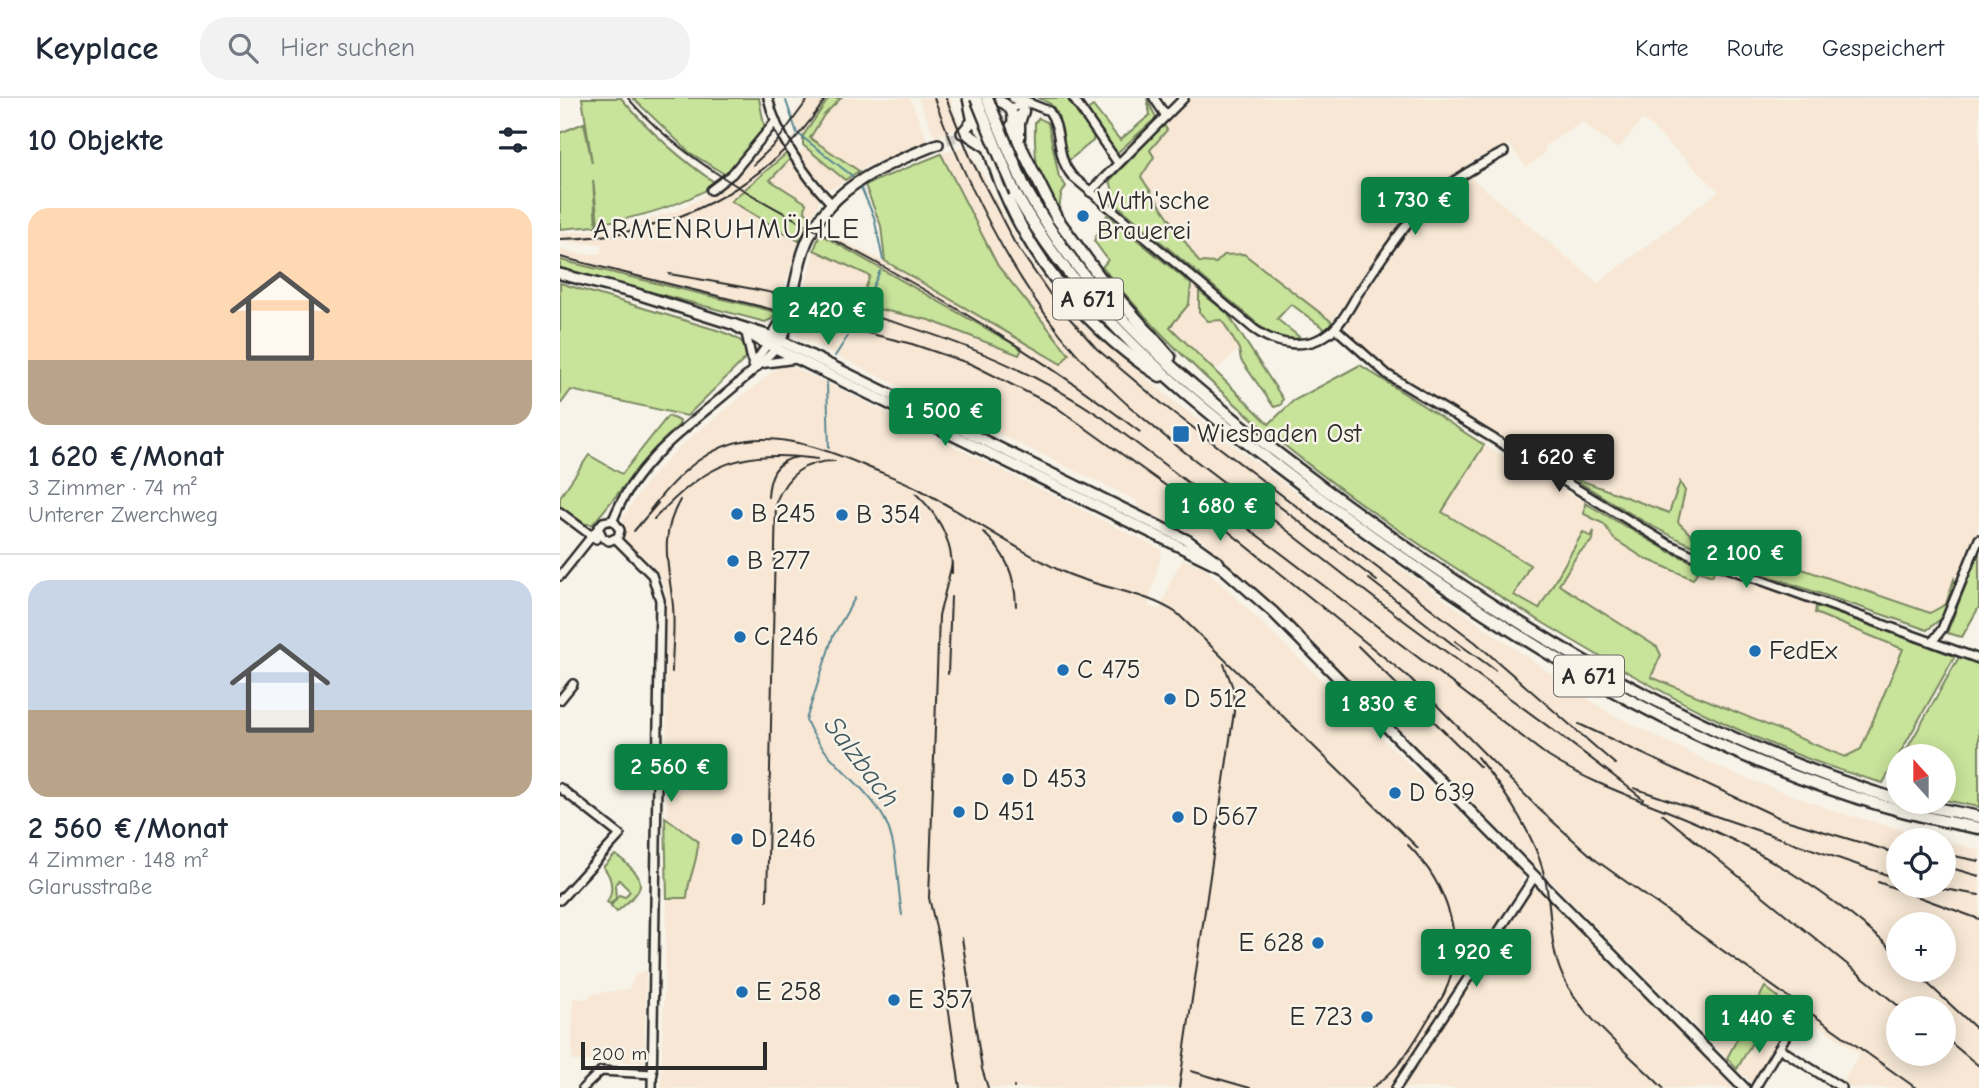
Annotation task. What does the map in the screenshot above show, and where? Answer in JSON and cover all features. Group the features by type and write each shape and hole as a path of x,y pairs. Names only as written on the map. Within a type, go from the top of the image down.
{"highway":[{"name":"A 671","path":"976,98 1020,190 1095,291 1186,386 1339,513 1527,638 1705,738 1764,765 1886,801"},
{"name":"A 671","path":"987,98 1020,190"},
{"path":"1020,142 1018,129 1030,107"},
{"path":"1012,124 1036,181 1056,217 1186,386"},
{"path":"984,133 997,180 1010,208 1064,289 1113,340 1145,367 1186,386"},
{"path":"965,135 983,141 989,149"},
{"path":"1956,812 1979,817"},
{"name":"A 671","path":"1930,814 1979,828"}],"main road":[{"path":"969,98 984,133"},
{"path":"965,135 989,101 1030,107"},
{"path":"965,135 984,133 998,136 1012,124 1009,103"},
{"path":"774,343 786,318 807,242 831,203 862,177 942,142"},
{"path":"560,274 733,324 1177,540 1223,568 1273,612 1744,1088"},
{"path":"786,318 798,354"},
{"path":"733,324 746,333 774,343"}],"street":[{"path":"768,98 775,122 801,165 831,203"},
{"path":"1073,98 1118,163"},
{"path":"1154,98 1166,116"},
{"path":"1090,192 1184,98"},
{"path":"1012,124 1030,107 1049,111 1054,119 1058,150 1065,166 1090,192 1268,338 1288,344 1303,344 1323,337 1335,328 1414,215 1456,178 1504,152"},
{"path":"711,190 732,174 775,122"},
{"path":"1335,328 1388,374 1668,544 1699,558 1979,659"},
{"path":"746,333 753,367"},
{"path":"613,520 627,493 666,445 753,367 774,343"},
{"path":"753,367 798,354"},
{"path":"560,512 597,538 616,539 652,575 660,600 652,1088"},
{"path":"560,576 581,550 597,538 605,521 613,520"},
{"path":"613,520 620,527 616,539"},
{"path":"1933,641 1942,629 1979,539"},
{"path":"560,700 573,684"},
{"path":"560,788 620,835 560,900"},
{"path":"1396,1088 1535,876"},
{"path":"1755,1088 1786,1035"},
{"path":"1779,1048 1843,1088"},
{"path":"583,1088 601,1071 653,1074"}],"shaded area":[{"path":"805,98 829,98 803,136 791,119"},
{"path":"841,98 910,98 927,140 859,170 834,188 826,188 818,195 818,206 811,217 770,180 803,148 824,115"},
{"path":"918,98 950,98 960,127 935,137"},
{"path":"1191,98 1979,98 1979,526 1943,617 1927,630 1691,545 1648,524 1390,370 1349,335 1346,321 1410,229 1437,200 1469,176 1598,283 1719,191 1643,119 1618,149 1582,122 1546,145 1544,154 1526,167 1509,144 1473,161 1425,194 1407,212 1332,322 1244,254 1217,263 1199,262 1141,177 1154,157 1150,150 1167,130 1164,125"},
{"path":"774,141 786,154 732,201 799,241 776,312 560,260 560,249 580,254 600,254 603,244 560,242 560,233 615,229 679,210 723,186"},
{"path":"967,145 1025,254 1063,306 1099,339 1175,402 1333,520 1609,713 1727,771 1837,812 1895,828 1886,828 1886,898 1956,898 1956,844 1979,850 1979,1088 1851,1088 1842,1082 1860,1054 1798,1011 1753,1084 1297,627 1200,538 1138,507 1136,500 798,337 795,325 814,251 871,276 859,305 929,320 1022,349 837,243 839,239 914,277 1062,363 1069,354 998,265 942,154"},
{"path":"1191,284 1199,291 1199,312 1222,320 1239,349 1215,371 1170,327 1189,304"},
{"path":"780,366 790,366 827,383 1162,550 1148,606 1160,610 1171,580 1183,559 1205,568 1523,874 1520,888 1390,1088 661,1088 667,902 666,594 662,580 650,562 625,542 623,517 646,483 679,447"},
{"path":"1484,445 1689,560 1920,642 1864,765 1651,677 1514,594 1530,565 1442,512"},
{"path":"1537,888 1733,1088 1402,1088 1528,894"},
{"path":"646,970 644,1062 572,1061 573,998 588,999 592,994 629,989 636,974"}],"green space":[{"path":"582,98 621,98 666,144 717,184 660,210 598,223 593,180 596,226 560,229 560,133 584,123 592,163"},
{"path":"633,98 759,98 765,130 726,175 689,152"},
{"path":"829,98 841,98 824,115 810,138 859,171 845,180 803,145 803,136"},
{"path":"1038,98 1070,98 1094,131 1093,141 1068,161 1058,116 1048,102"},
{"path":"1147,98 1156,118 1117,153 1087,110 1093,106 1120,140 1150,115"},
{"path":"1039,118 1048,123 1059,177 1066,186 1061,195 1059,211 1045,193 1038,170 1035,122"},
{"path":"1164,125 1167,130 1150,150 1154,157 1141,177 1199,262 1216,263 1224,255 1244,254 1332,322 1326,330 1291,304 1277,319 1303,340 1279,337 1266,331 1116,204 1110,180"},
{"path":"787,153 790,159 770,180 806,203 805,212 811,217 799,241 731,201"},
{"path":"941,154 998,266 1069,354 1061,364 885,261 881,226 865,185"},
{"path":"1107,215 1191,284 1189,304 1170,327 1269,424 1293,401 1360,365 1484,445 1442,512 1530,565 1514,595 1539,609 1583,532 1591,537 1594,531 1593,540 1577,555 1559,585 1657,647 1661,655 1651,677 1845,757 1861,749 1903,649 1815,613 1816,606 1955,656 1905,744 1886,744 1886,778 1883,783 1794,753 1709,716 1586,648 1424,548 1308,464 1252,419 1199,371 1149,321 1102,267 1108,260 1094,241"},
{"path":"820,234 1022,349 1019,355 929,320 859,305 870,276 814,250"},
{"path":"560,260 776,312 772,319 765,322 560,268"},
{"path":"560,283 735,337 743,343 746,358 687,416 571,390 560,405"},
{"path":"1199,291 1227,313 1283,399 1281,405 1274,407 1241,360 1239,349 1222,320 1208,321 1199,312"},
{"path":"668,416 680,421 679,425 655,448 593,524 585,524 560,507 560,497 589,455 622,474"},
{"path":"1577,450 1588,451 1577,479 1669,513 1680,482 1685,491 1678,522 1692,536 1770,558 1930,613 1946,604 1954,579 1956,586 1943,617 1927,630 1779,579 1675,538 1566,474 1563,466 1569,455"},
{"path":"1585,503 1670,552 1714,571 1712,576 1698,571 1693,579 1644,558 1614,539 1604,524 1584,514"},
{"path":"1979,551 1979,607 1962,637 1947,633"},
{"path":"1959,657 1979,662 1979,807 1956,802 1956,744 1910,744"},
{"path":"665,817 698,841 687,898 667,898"},
{"path":"615,855 632,869 640,882 637,893 617,912 611,906 619,895 625,897 630,891 619,880 615,885 616,898 610,904 607,902 611,883 603,867"},
{"path":"1765,987 1778,997 1737,1069 1727,1058"}],"waterway":[{"name":"Salzbach","path":"785,98 797,133 855,178"},
{"name":"Salzbach","path":"860,185 874,217 883,260"},
{"name":"Salzbach","path":"862,310 880,271"},
{"name":"Salzbach","path":"835,356 848,336"},
{"name":"Salzbach","path":"827,383 829,448"},
{"name":"Salzbach","path":"855,598 833,636 806,720 822,747 875,805 889,828 895,852 902,915"}],"tunnel":[{"path":"947,140 964,136"}],"railway":[{"path":"628,98 653,125 714,172 951,305 1078,386 1140,432"},
{"path":"753,165 776,143 809,98"},
{"path":"560,239 639,229 676,218 711,202 745,183 775,159 802,130 826,98"},
{"path":"934,98 973,191 1022,280 1061,335 1106,385 1156,430 1209,471 1643,799"},
{"path":"946,98 971,159 1014,242 1056,303 1097,349 1166,407 1475,642 1615,764"},
{"path":"560,257 912,344 971,364 1056,407 1218,523 1411,679 1541,811 1597,861 1916,1088"},
{"path":"669,274 783,295 895,322 949,340 1053,387 1103,418 1549,757 1589,779 1740,843 1812,886 1886,945"},
{"path":"650,510 674,481 698,461 722,447 746,440 772,439 799,443 830,452 904,482 1059,570 1150,600 1178,614 1418,848"},
{"path":"654,519 692,484 727,464 767,456 818,459"},
{"path":"768,497 775,471 784,462 798,457"},
{"path":"767,901 776,502 780,492 798,471 815,463 835,461"},
{"path":"1258,490 1377,581"},
{"path":"915,493 931,510 943,529 950,550 952,573"},
{"path":"672,672 674,614 667,540 673,514 680,500"},
{"path":"634,531 658,503"},
{"path":"983,532 998,548 1008,565 1014,584 1016,606"},
{"path":"952,564 939,616 929,898 938,936 960,1088"},
{"path":"1369,579 1460,650"},
{"path":"948,674 951,597"},
{"path":"1455,641 1495,670"},
{"path":"1358,646 1480,767"},
{"path":"1179,1088 1234,712 1233,688 1224,664"},
{"path":"1579,724 1782,819 1886,850"},
{"path":"1477,757 1499,785 1536,849 1546,883 1555,954 1571,992 1595,1022 1663,1088"},
{"path":"1634,788 1886,875"},
{"path":"1662,814 1886,996"},
{"path":"1372,1088 1401,1060 1442,998 1451,974 1454,954 1454,934 1443,895 1433,877 1408,845"},
{"path":"1956,856 1979,861"},
{"path":"1956,869 1979,876"},
{"path":"1878,882 1979,919"},
{"path":"1956,891 1979,895"},
{"path":"962,938 982,1069 988,1088"},
{"path":"1926,982 1979,1031"},
{"path":"1956,1047 1979,1066"},
{"path":"1191,1071 1250,1088"}],"place":[{"name":"Wuth'sche Brauerei","path":"1083,216"},
{"name":"Wiesbaden Ost","path":"1181,434"},
{"name":"B 245","path":"737,514"},
{"name":"B 354","path":"842,515"},
{"name":"B 277","path":"733,561"},
{"name":"C 246","path":"740,637"},
{"name":"FedEx","path":"1755,651"},
{"name":"C 475","path":"1063,670"},
{"name":"D 512","path":"1170,699"},
{"name":"D 453","path":"1008,779"},
{"name":"D 639","path":"1395,793"},
{"name":"D 451","path":"959,812"},
{"name":"D 567","path":"1178,817"},
{"name":"D 246","path":"737,839"},
{"name":"E 628","path":"1318,943"},
{"name":"E 258","path":"742,992"},
{"name":"E 357","path":"894,1000"},
{"name":"E 723","path":"1367,1017"}],"district":[{"name":"ARMENRUHMÜHLE","path":"727,229"}]}
